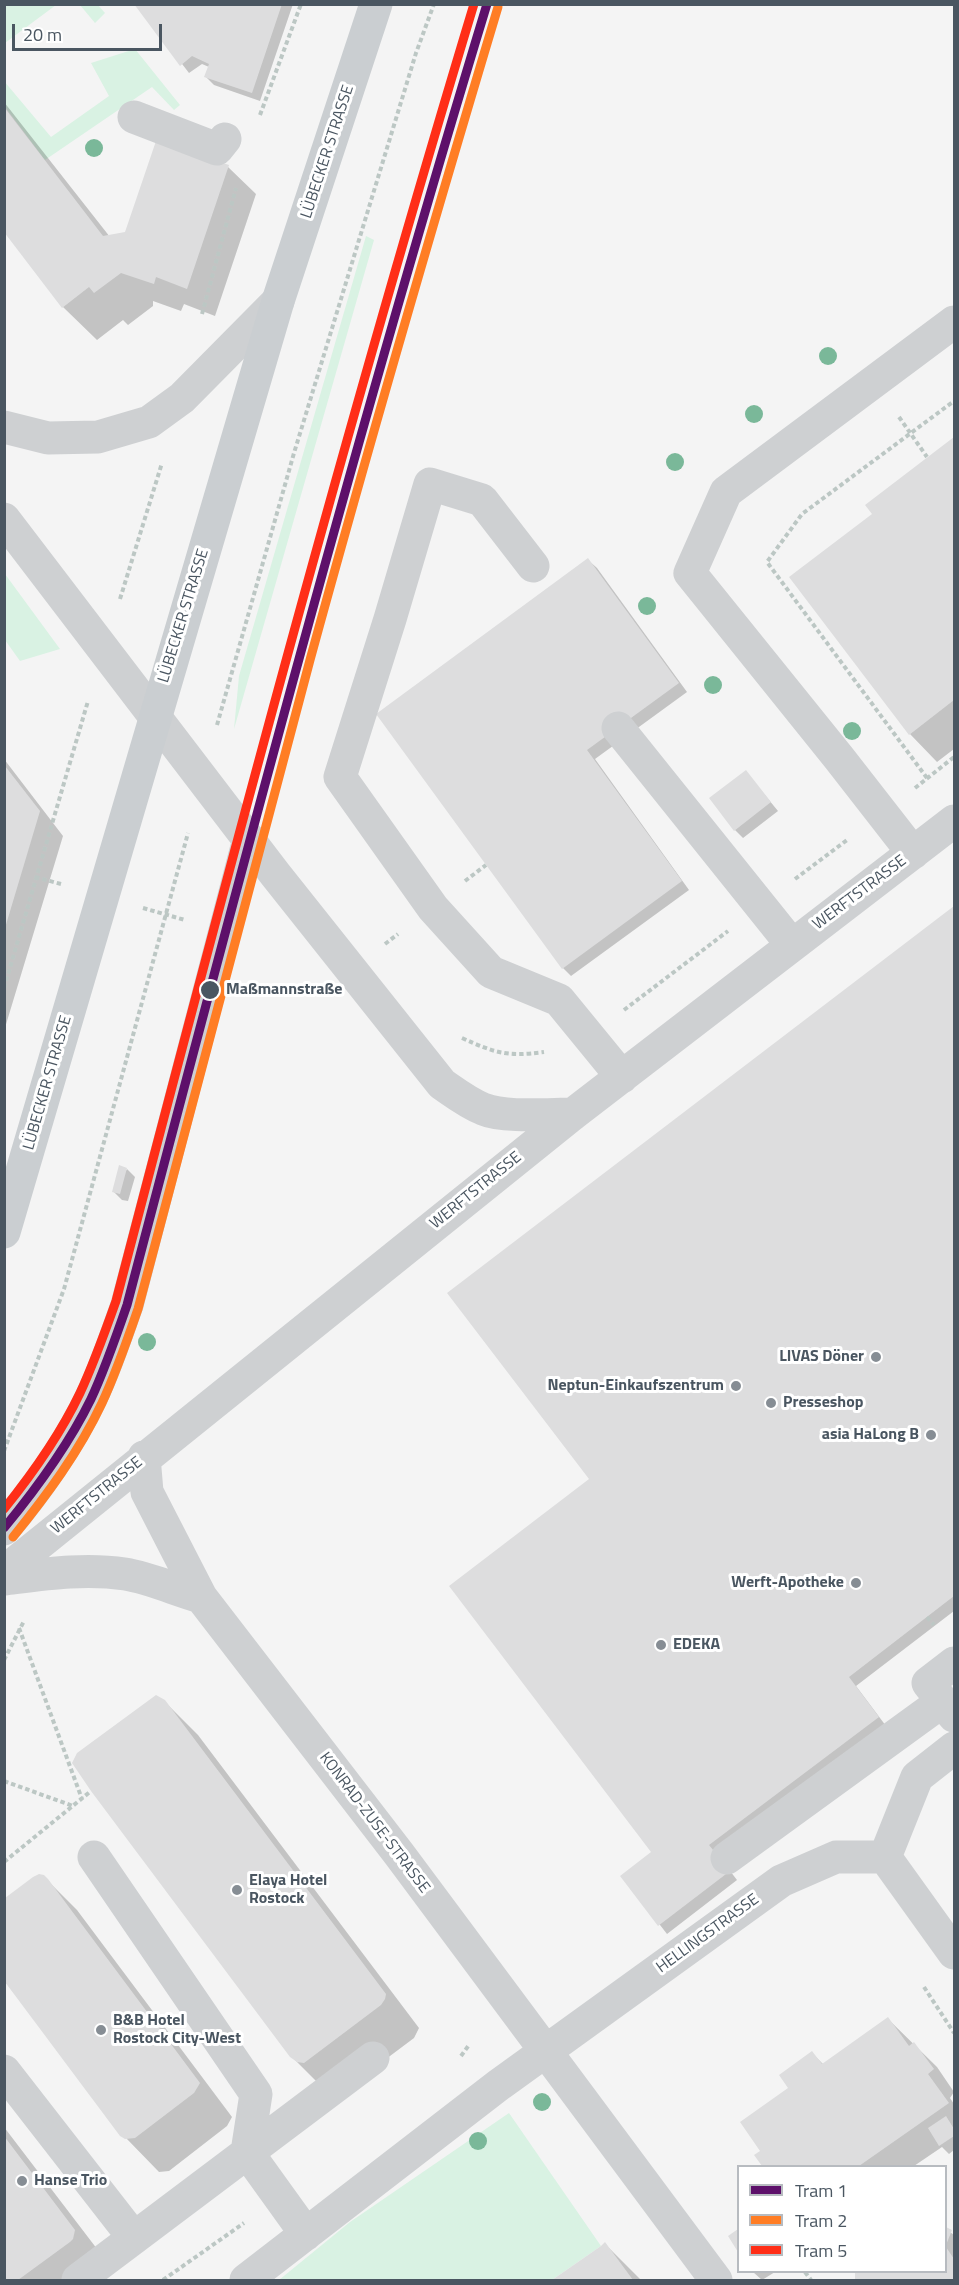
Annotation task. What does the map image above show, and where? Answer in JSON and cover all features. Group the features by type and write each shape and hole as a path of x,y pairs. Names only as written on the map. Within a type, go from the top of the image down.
{"main road":[{"name":"LÜBECKER STRASSE","path":"4,1232 278,301 376,4"}],"street":[{"path":"134,117 217,149 225,139"},
{"path":"4,427 48,438 98,437 149,422 182,398 278,301"},
{"path":"913,853 690,573 726,492 954,322"},
{"path":"533,566 482,500 430,484 340,777 433,908 491,972 559,1000 622,1077"},
{"path":"4,519 275,874 442,1084 464,1100 485,1110 512,1114 573,1114"},
{"path":"618,728 792,945"},
{"name":"WERFTSTRASSE","path":"4,1572 144,1457 573,1114 954,821"},
{"path":"4,1529 29,1499 74,1431 104,1367 123,1316 249,839"},
{"name":"KONRAD-ZUSE-STRASSE","path":"144,1457 147,1492 201,1597 399,1854 716,2280"},
{"path":"4,1579 60,1572 128,1574 201,1597"},
{"path":"727,1858 949,1708 928,1683 954,1663"},
{"path":"954,1748 917,1777 885,1857 954,1953"},
{"path":"94,1857 256,2094 247,2152 306,2234"},
{"name":"HELLINGSTRASSE","path":"546,2049 781,1881 836,1857 885,1857"},
{"path":"246,2280 546,2049"},
{"path":"78,2280 373,2058"},
{"path":"4,2071 134,2238"}],"path":[{"path":"4,988 73,750 182,398"},
{"path":"927,778 767,562 802,514 954,401"},
{"path":"4,1660 19,1627 81,1799"},
{"path":"4,1781 73,1806"},
{"path":"4,1862 91,1791"}],"green space":[{"path":"5,4 56,4 56,5 5,43"},
{"path":"80,5 98,5 105,13 95,23"},
{"path":"135,49 180,105 174,110 152,87 45,160 5,107 4,81 51,137 109,96 91,63"},
{"path":"366,236 374,240 234,729 239,676"},
{"path":"4,574 60,649 20,661 5,640"},
{"path":"509,2113 601,2246 552,2280 279,2280 350,2222"}],"building":[{"path":"134,4 282,4 252,93 204,77 209,64 192,56 180,66"},
{"path":"4,107 103,236 125,232 156,141 229,165 187,289 156,277 154,284 121,273 94,293 89,287 62,308 4,232"},
{"path":"954,437 954,700 909,735 789,577 872,514 865,505"},
{"path":"588,558 679,683 587,750 682,881 562,969 376,714"},
{"path":"5,766 40,811 5,928"},
{"path":"746,770 771,802 734,831 709,798"},
{"name":"Neptun-Einkaufszentrum","path":"954,906 954,1596 849,1677 879,1717 709,1845 730,1871 658,1926 620,1876 651,1852 449,1586 589,1479 447,1293"},
{"path":"119,1165 127,1168 120,1194 112,1192"},
{"name":"Elaya Hotel Rostock","path":"156,1695 165,1700 386,1994 381,2005 304,2063 297,2062 290,2057 72,1763 77,1753"},
{"name":"B&B Hotel Rostock City-West","path":"39,1874 48,1879 200,2083 194,2093 135,2138 125,2139 120,2136 5,1982 5,1898"},
{"path":"888,2017 909,2046 914,2042 934,2069 928,2074 949,2103 860,2165 761,2165 754,2155 760,2151 740,2122 788,2088 779,2075 812,2051 822,2064"},
{"path":"946,2116 954,2129 954,2136 939,2146 928,2128"},
{"name":"Hanse Trio","path":"4,2136 75,2230 70,2242 18,2280 4,2280"},
{"path":"947,2228 952,2230 947,2242"},
{"path":"737,2230 737,2250 728,2236"},
{"path":"605,2242 633,2280 552,2280 601,2246"},
{"path":"947,2248 954,2259 954,2280 855,2280 855,2273 947,2273"}],"tram line":[{"name":"5","path":"4,1509 64,1424 90,1370 116,1301 333,489 474,4"},
{"name":"1","path":"4,1528 51,1466 82,1416 101,1376 127,1305 256,816 346,490 487,4"},
{"name":"2","path":"13,1537 62,1473 93,1421 112,1380 138,1309 333,578 498,7"}],"place":[{"name":"Maßmannstraße","path":"210,990"},
{"name":"LIVAS Döner","path":"876,1357"},
{"name":"Neptun-Einkaufszentrum","path":"736,1386"},
{"name":"Presseshop","path":"771,1403"},
{"name":"asia HaLong B","path":"931,1435"},
{"name":"Werft-Apotheke","path":"856,1583"},
{"name":"EDEKA","path":"661,1645"},
{"name":"Elaya Hotel Rostock","path":"237,1890"},
{"name":"B&B Hotel Rostock City-West","path":"101,2030"},
{"name":"Hanse Trio","path":"22,2181"}]}
